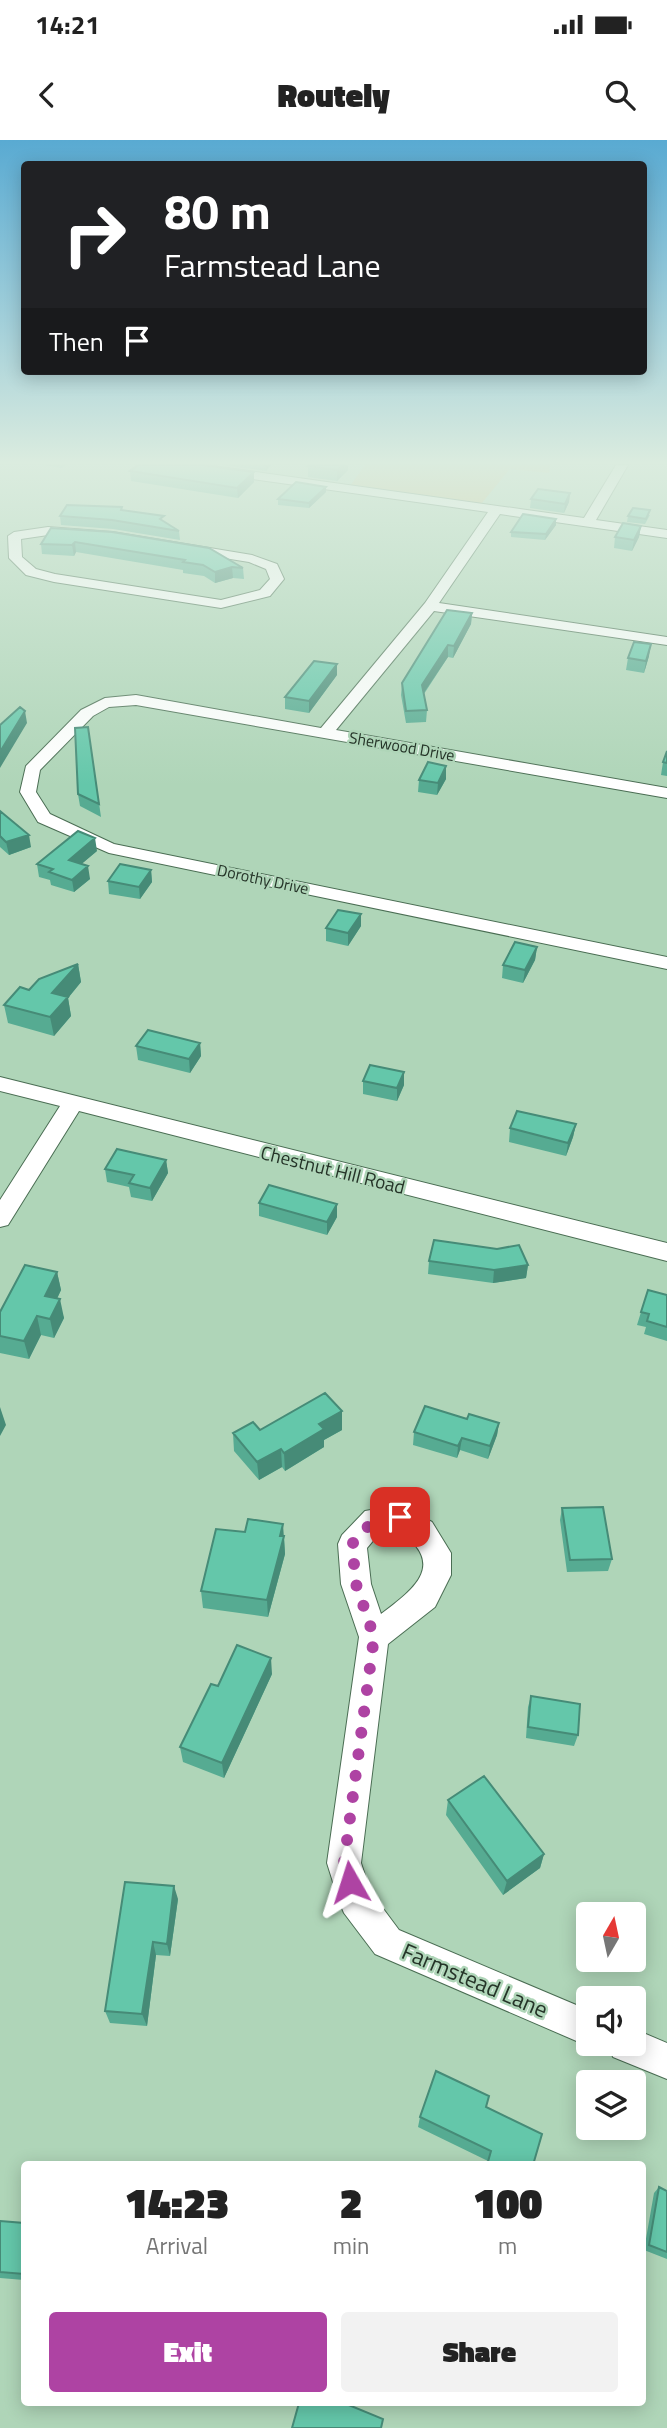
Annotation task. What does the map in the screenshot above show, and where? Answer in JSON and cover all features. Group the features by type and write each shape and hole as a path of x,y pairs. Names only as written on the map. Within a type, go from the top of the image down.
{"street":[{"path":"31,572 221,604 265,593 276,579 274,572"},
{"path":"326,732 430,606 454,572"},
{"path":"430,606 667,641"},
{"name":"Sherwood Drive","path":"136,700 667,793"},
{"name":"Dorothy Drive","path":"136,700 105,703 87,713 32,769 28,792 44,818 108,848 667,963"},
{"name":"Chestnut Hill Road","path":"0,1084 667,1252"},
{"path":"0,1219 72,1104"},
{"name":"Farmstead Lane","path":"374,1637 344,1863 356,1901 387,1942 576,2023"},
{"path":"646,2052 667,2061"}],"building":[{"path":"447,610 472,613 454,646 448,645 422,685 427,710 406,711 402,683"},
{"path":"634,642 651,644 646,661 628,658"},
{"path":"314,661 337,664 309,701 285,697"},
{"path":"20,707 25,711 0,752 0,725"},
{"path":"88,727 99,804 78,794 75,728"},
{"path":"428,762 446,766 438,783 419,780"},
{"path":"0,811 29,835 6,842 0,836"},
{"path":"78,831 95,838 69,860 88,866 72,880 49,872 53,869 37,864"},
{"path":"120,864 151,870 139,887 108,881"},
{"path":"338,910 361,914 348,933 326,928"},
{"path":"515,942 537,947 525,970 503,965"},
{"path":"78,964 52,993 68,997 50,1017 4,1005 20,987 29,990 39,979"},
{"path":"148,1030 200,1043 189,1059 136,1046"},
{"path":"370,1065 404,1072 397,1088 363,1081"},
{"path":"517,1111 576,1124 568,1143 510,1128"},
{"path":"117,1149 166,1160 150,1188 129,1183 134,1175 105,1169"},
{"path":"269,1185 337,1204 327,1222 259,1203"},
{"path":"434,1240 497,1249 519,1245 528,1265 494,1270 429,1261"},
{"path":"25,1265 57,1272 45,1296 60,1299 50,1319 37,1316 24,1341 0,1336 0,1312"},
{"path":"648,1290 667,1295 667,1327 647,1321 649,1314 641,1312"},
{"path":"325,1393 342,1411 319,1424 324,1429 284,1453 281,1449 257,1462 233,1433 253,1422 260,1430"},
{"path":"425,1406 467,1419 469,1414 499,1423 490,1446 462,1438 458,1446 414,1432"},
{"path":"603,1507 612,1559 570,1560 562,1508"},
{"path":"248,1519 283,1524 280,1536 284,1536 267,1600 201,1591 216,1529 245,1532"},
{"path":"237,1645 271,1658 222,1763 180,1747 211,1684 218,1686"},
{"path":"531,1696 580,1704 578,1735 528,1727"},
{"path":"484,1776 544,1854 507,1881 448,1800"},
{"path":"125,1882 174,1886 167,1944 153,1942 142,2014 105,2011"},
{"path":"436,2071 489,2096 486,2107 542,2134 534,2161 488,2161 491,2151 420,2117"},
{"path":"659,2187 667,2191 667,2252 649,2245"},
{"path":"0,2221 21,2223 21,2274 0,2272"},
{"path":"298,2406 351,2406 383,2419 381,2428 292,2428"}],"route":[{"path":"350,1882 344,1863 374,1637 356,1584 352,1544 375,1519 400,1517"}]}
